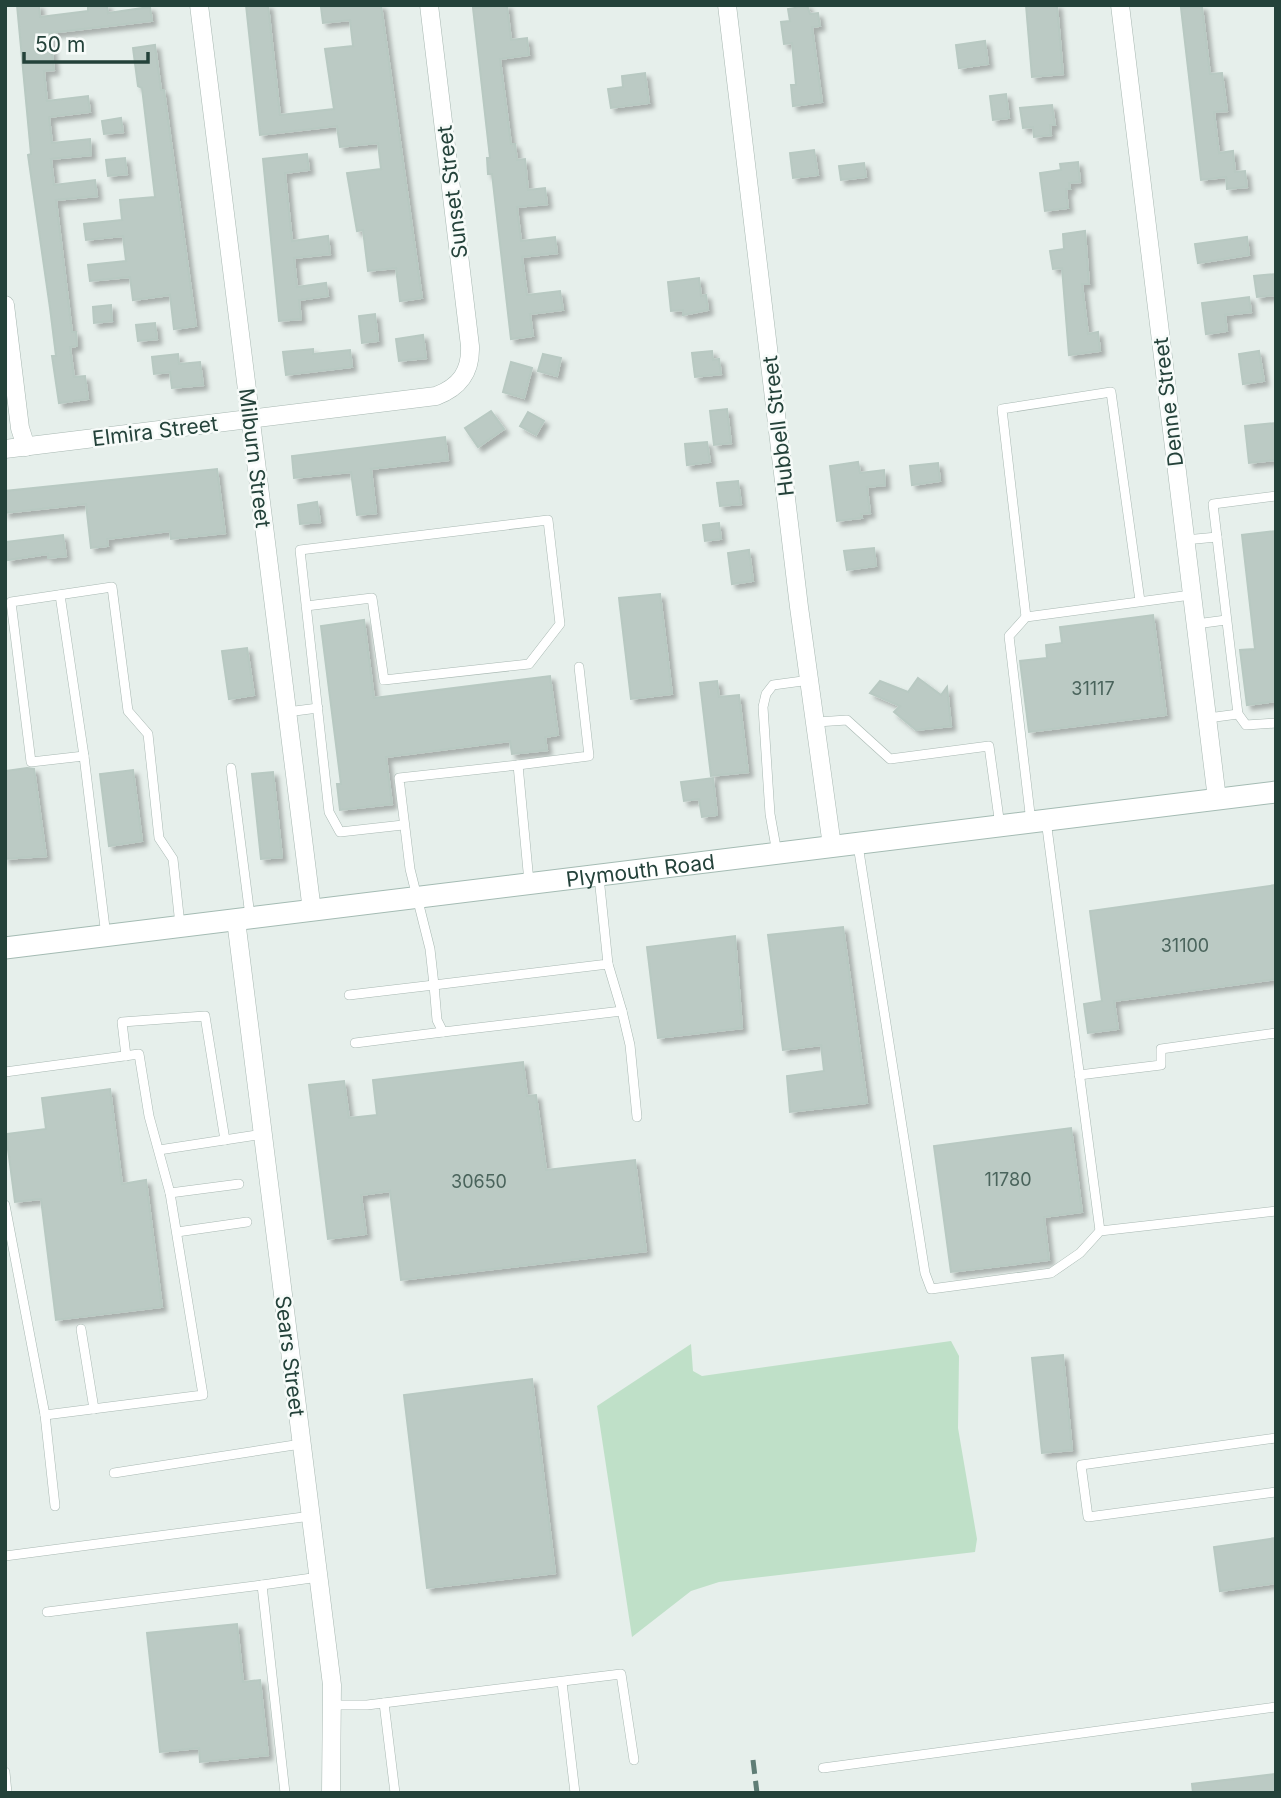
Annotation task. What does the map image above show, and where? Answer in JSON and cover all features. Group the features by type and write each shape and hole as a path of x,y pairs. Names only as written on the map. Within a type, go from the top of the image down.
{"main road":[{"name":"Plymouth Road","path":"5,948 1276,792"}],"street":[{"name":"Milburn Street","path":"199,5 312,911"},
{"name":"Sunset Street","path":"429,5 470,346 471,359 464,377"},
{"name":"Hubbell Street","path":"727,5 799,607 812,679 832,846"},
{"name":"Denne Street","path":"1120,5 1217,799"},
{"path":"5,305 20,428 26,447"},
{"name":"Elmira Street","path":"5,449 436,396 452,391 464,377"},
{"name":"Sears Street","path":"243,919 263,1134 319,1577 332,1704 331,1793"}],"lane":[{"path":"1026,617 1002,409 1111,392 1140,601"},
{"path":"1276,496 1213,504 1238,714 1246,725 1276,723"},
{"path":"306,607 372,598 384,681 529,664 560,624 548,520 300,550 306,607 318,708 329,811 340,832 403,825"},
{"path":"1185,540 1217,537"},
{"path":"84,756 31,762 11,602 112,587 128,711 148,734 159,838 173,859 180,927"},
{"path":"60,594 84,756 106,936"},
{"path":"1100,1231 1079,1076 1009,636 1026,617 1191,595"},
{"path":"1196,624 1226,620"},
{"path":"443,1032 437,1020 430,949 410,869 399,778 589,756 579,667"},
{"path":"777,853 770,814 763,708 766,694 773,685 812,679"},
{"path":"287,712 318,708"},
{"path":"1208,718 1238,714"},
{"path":"817,722 846,720 890,758 989,747 1000,825"},
{"path":"518,765 529,884"},
{"path":"231,768 243,919"},
{"path":"858,843 925,1273 931,1289 1051,1273 1080,1253 1100,1231 1276,1211"},
{"path":"599,875 608,964 630,1045 637,1117"},
{"path":"349,995 608,964"},
{"path":"355,1043 622,1011"},
{"path":"126,1056 122,1022 205,1016 225,1140"},
{"path":"1079,1076 1161,1065 1161,1049 1276,1034"},
{"path":"5,1072 139,1054 170,1193 203,1395 44,1415"},
{"path":"159,1150 263,1134"},
{"path":"170,1193 239,1184"},
{"path":"5,1205 44,1415 55,1506"},
{"path":"177,1232 247,1222"},
{"path":"81,1329 94,1409"},
{"path":"1276,1438 1081,1465 1088,1517 1276,1492"},
{"path":"114,1472 301,1444"},
{"path":"5,1556 311,1516"},
{"path":"47,1612 319,1577"},
{"path":"262,1585 285,1793"},
{"path":"332,1704 384,1703 621,1674 634,1760"},
{"path":"562,1682 575,1793"},
{"path":"384,1703 395,1793"},
{"path":"823,1768 1276,1706"},
{"path":"5,1772 8,1793"}],"green space":[{"path":"951,1341 959,1356 958,1428 977,1539 975,1552 719,1582 691,1591 632,1637 597,1406 691,1344 693,1371 702,1376"}],"building":[{"path":"17,5 39,5 40,17 88,11 88,5 107,5 108,13 150,7 152,21 50,33 54,70 44,71 47,101 88,96 90,112 49,117 52,143 90,139 91,155 51,159 54,185 95,180 97,196 56,200 72,332 76,332 77,346 70,347 74,377 85,376 88,399 59,403 52,356 56,356 50,308 28,155 31,154"},
{"path":"246,5 268,5 280,115 334,109 325,49 353,46 350,20 323,23 321,7 381,5 422,298 400,301 396,268 368,271 363,230 357,231 347,173 381,169 378,143 340,147 337,126 260,135"},
{"path":"507,5 511,40 527,38 529,55 500,59 511,144 515,144 517,160 525,159 528,190 545,188 547,204 517,207 521,241 555,237 557,253 522,257 527,295 560,291 563,310 530,314 533,336 511,339 492,174 488,174 487,158 490,158 473,8"},
{"path":"794,5 807,5 810,14 818,13 820,26 812,27 822,102 793,106 791,85 796,85 792,43 784,44 781,22 790,21 788,9 795,8"},
{"path":"1026,5 1057,5 1063,74 1032,77"},
{"path":"1202,6 1210,74 1222,73 1227,111 1214,112 1219,153 1233,151 1235,172 1245,171 1247,187 1227,189 1226,177 1201,180 1181,8"},
{"path":"985,41 988,64 959,68 956,45"},
{"path":"155,45 161,90 164,90 196,326 174,329 170,295 133,300 130,277 90,281 88,265 126,261 123,236 86,240 84,224 122,220 120,200 155,197 142,88 138,86 133,48"},
{"path":"645,73 649,103 611,108 608,89 623,87 622,76"},
{"path":"1006,94 1009,118 993,120 990,96"},
{"path":"1052,105 1055,125 1050,125 1051,135 1034,137 1033,127 1023,128 1020,108"},
{"path":"121,118 123,132 104,134 102,121"},
{"path":"814,150 818,175 793,178 790,153"},
{"path":"307,154 309,170 285,173 292,241 328,236 330,254 294,258 297,287 326,283 328,296 299,300 301,319 279,321 263,159"},
{"path":"125,158 127,174 108,176 106,160"},
{"path":"1078,162 1080,182 1069,183 1070,189 1066,189 1068,208 1045,211 1040,173 1061,170 1060,164"},
{"path":"864,163 866,177 841,180 839,166"},
{"path":"1085,231 1089,284 1082,284 1088,334 1098,332 1100,351 1069,355 1062,268 1053,269 1050,251 1064,249 1063,234"},
{"path":"1247,237 1249,255 1198,263 1195,244"},
{"path":"1276,274 1276,295 1257,297 1254,276"},
{"path":"699,278 701,296 706,295 708,310 683,315 683,310 671,311 668,282"},
{"path":"1249,297 1251,312 1225,315 1227,331 1206,334 1202,303"},
{"path":"111,305 112,321 94,323 93,307"},
{"path":"375,314 378,341 362,343 359,316"},
{"path":"155,323 157,339 138,341 136,325"},
{"path":"423,335 426,358 399,361 396,339"},
{"path":"313,349 313,354 350,350 352,367 286,375 283,352"},
{"path":"712,351 713,360 719,359 721,374 695,377 692,353"},
{"path":"1259,351 1264,381 1243,384 1239,354"},
{"path":"178,354 179,364 200,362 203,385 172,388 170,372 154,374 152,357"},
{"path":"543,354 561,358 557,376 538,371"},
{"path":"511,362 532,368 524,398 503,392"},
{"path":"727,409 731,443 714,445 710,411"},
{"path":"491,411 504,429 478,447 465,428"},
{"path":"528,412 544,421 536,435 520,426"},
{"path":"1276,423 1276,460 1249,463 1245,426"},
{"path":"445,437 448,460 371,469 376,513 357,515 351,472 294,478 292,456"},
{"path":"707,442 710,462 687,465 685,444"},
{"path":"858,462 860,473 884,470 885,485 867,487 870,513 861,514 862,518 837,521 830,466"},
{"path":"938,463 940,481 912,485 910,466"},
{"path":"217,469 225,533 171,539 170,531 107,539 108,546 91,548 86,504 5,513 5,491"},
{"path":"738,481 741,504 720,506 717,483"},
{"path":"317,502 320,522 300,524 298,505"},
{"path":"719,523 721,539 705,541 703,525"},
{"path":"1276,531 1276,701 1247,705 1240,650 1255,649 1242,535"},
{"path":"63,535 66,556 48,558 48,554 8,560 5,542"},
{"path":"874,548 876,566 847,570 844,551"},
{"path":"749,550 753,581 732,584 728,553"},
{"path":"660,594 672,694 631,699 619,598"},
{"path":"1153,615 1166,715 1029,732 1020,661 1047,658 1046,645 1062,643 1060,627"},
{"path":"364,620 374,698 550,676 558,735 545,737 547,750 512,754 510,741 386,757 392,804 340,810 337,784 341,784 321,626"},
{"path":"247,648 254,695 229,699 222,651"},
{"path":"918,678 941,695 947,687 951,726 916,730 894,712 900,706 870,693 880,681 908,692"},
{"path":"717,681 719,697 739,695 748,772 711,776 700,683"},
{"path":"34,769 46,856 5,859 5,771"},
{"path":"133,770 142,841 109,846 100,774"},
{"path":"273,772 282,857 261,859 252,774"},
{"path":"713,778 717,815 702,817 699,799 684,801 681,782"},
{"path":"1276,885 1276,979 1114,1001 1118,1029 1088,1033 1084,1004 1102,1001 1090,911"},
{"path":"843,927 867,1103 790,1112 787,1076 824,1071 821,1045 783,1050 768,935"},
{"path":"735,936 742,1028 658,1038 647,947"},
{"path":"523,1062 527,1096 536,1095 546,1170 635,1160 646,1251 401,1280 390,1191 361,1195 366,1234 328,1239 309,1085 344,1081 349,1118 377,1115 373,1080"},
{"path":"110,1089 122,1184 146,1180 162,1307 56,1320 41,1199 15,1202 6,1134 46,1129 42,1098"},
{"path":"1071,1128 1082,1212 1044,1217 1049,1260 951,1272 934,1146"},
{"path":"1063,1355 1072,1450 1042,1453 1032,1358"},
{"path":"532,1379 555,1573 427,1588 404,1395"},
{"path":"1276,1538 1276,1583 1220,1591 1214,1547"},
{"path":"237,1624 243,1682 260,1680 268,1755 200,1762 199,1748 160,1752 147,1633"},
{"path":"1276,1774 1276,1793 1193,1793 1192,1784"}],"railway":[{"path":"753,1760 757,1793"}]}
